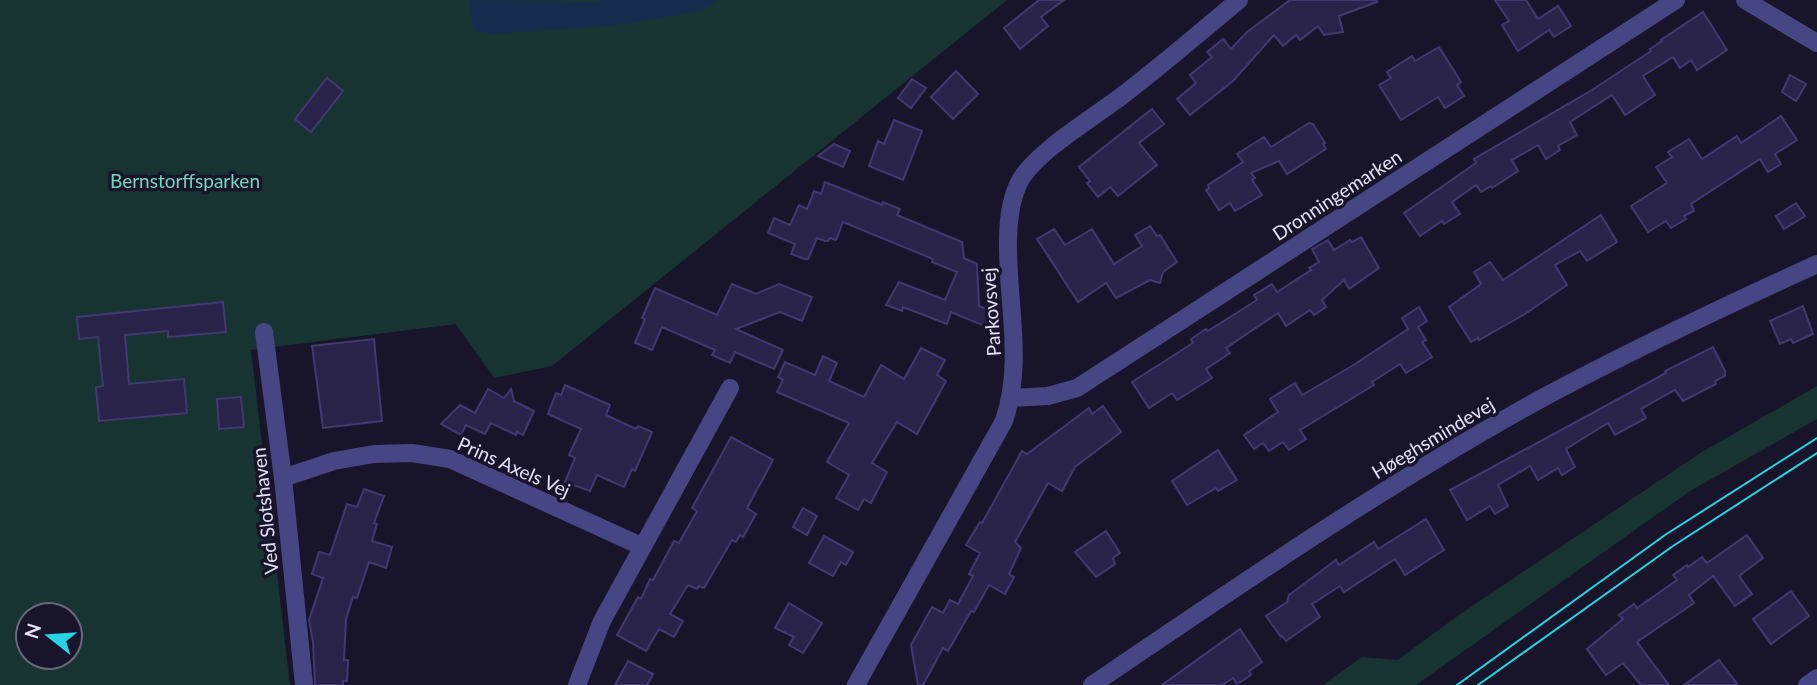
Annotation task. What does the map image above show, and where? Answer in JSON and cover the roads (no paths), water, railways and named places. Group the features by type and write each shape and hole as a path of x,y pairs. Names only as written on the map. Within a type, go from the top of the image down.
{"street":[{"name":"Parkovsvej","path":"856,685 1004,421 1012,398 1016,361 1007,241 1012,205 1020,181 1030,167 1131,89 1238,0"},
{"name":"Dronningemarken","path":"1012,398 1048,396 1077,388 1676,0"},
{"path":"1745,0 1817,43"},
{"name":"Høeghsmindevej","path":"1092,685 1315,534 1488,430 1692,321 1817,264"},
{"name":"Ved Slotshaven","path":"264,332 283,478 304,685"},
{"path":"577,685 601,621 730,388"},
{"name":"Prins Axels Vej","path":"283,478 334,461 374,454 412,453 450,459 641,546"},
{"path":"1807,685 1817,678"}],"water":[{"path":"469,0 718,0 701,11 619,25 494,34 476,31 471,19"}],"tram line":[{"path":"1457,685 1665,535 1817,438"},
{"path":"1478,685 1673,546 1817,453"}],"park label":[{"name":"Bernstorffsparken","path":"185,181"}]}
